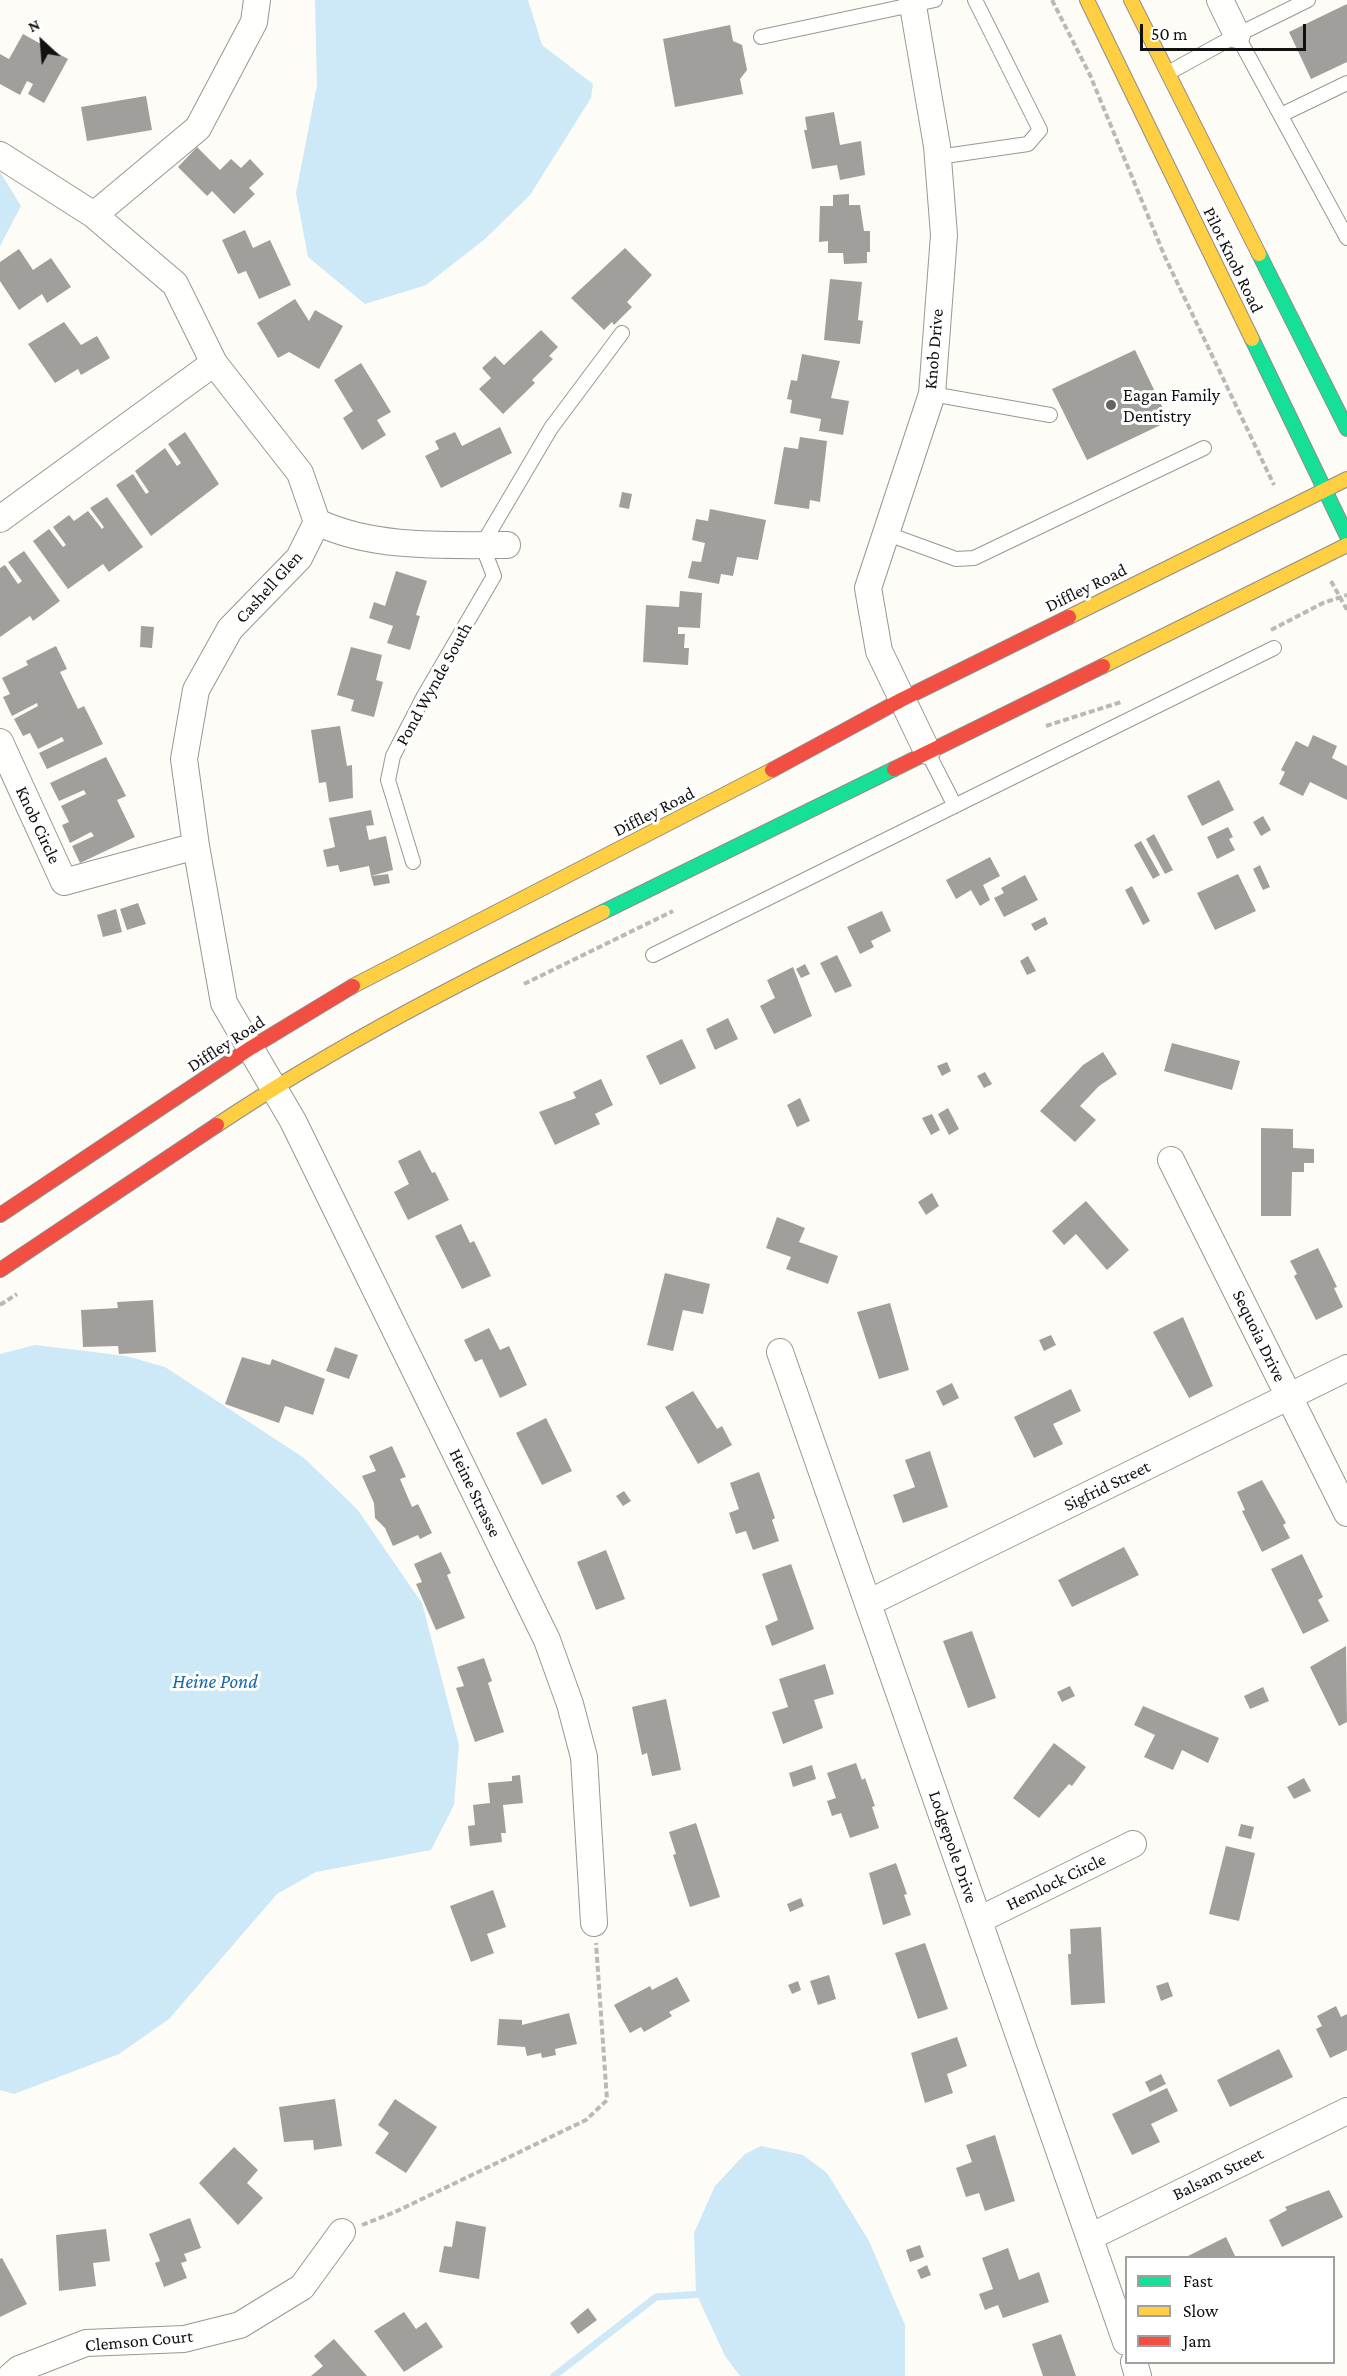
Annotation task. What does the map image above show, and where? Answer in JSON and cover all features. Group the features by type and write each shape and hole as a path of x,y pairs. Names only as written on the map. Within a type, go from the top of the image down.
{"main road":[{"name":"Pilot Knob Road","path":"1087,0 1347,536"},
{"name":"Pilot Knob Road","path":"1131,0 1166,74 1347,429"},
{"name":"Diffley Road","path":"0,1215 249,1049 353,986 714,802 901,700 1347,479"},
{"path":"0,1270 272,1088 421,1002 1347,545"}],"street":[{"path":"94,215 198,128 254,22 257,0"},
{"path":"1220,0 1237,35"},
{"name":"Knob Drive","path":"920,2 938,158 944,235 932,394 868,588 879,651 927,751"},
{"path":"0,155 94,215 176,284 214,363 300,473 317,522 338,532 386,540 494,545"},
{"path":"0,519 214,363"},
{"name":"Cashell Glen","path":"272,1088 224,1003 196,846 184,759 196,690 230,629 299,558 317,522"},
{"name":"Knob Circle","path":"0,742 64,882 196,846"},
{"name":"Heine Strasse","path":"272,1088 298,1131 547,1640 570,1704 584,1757 594,1923"},
{"name":"Sequoia Drive","path":"1171,1160 1347,1513"},
{"name":"Lodgepole Drive","path":"780,1352 1125,2339"},
{"name":"Sigfrid Street","path":"868,1603 1347,1368"},
{"name":"Hemlock Circle","path":"979,1920 1133,1845"},
{"name":"Balsam Street","path":"1090,2237 1347,2111"},
{"name":"Clemson Court","path":"11,2376 19,2368 86,2343 184,2339 240,2325 302,2287 342,2232"}],"lane":[{"path":"938,158 1028,144 1040,130 975,0"},
{"path":"1166,74 1308,0"},
{"path":"761,37 920,2"},
{"path":"1237,35 1347,238"},
{"path":"1281,116 1347,83"},
{"path":"494,545 551,428 622,333"},
{"path":"932,394 1050,415"},
{"path":"885,534 956,559 974,558 1204,448"},
{"name":"Pond Wynde South","path":"413,862 388,780 393,756 424,696 494,576 494,545"},
{"path":"653,955 1274,648"},
{"path":"927,751 955,806"}],"path":[{"path":"1052,0 1090,75 1165,257 1263,463 1289,507"},
{"path":"1319,559 1347,610"},
{"path":"1262,634 1323,603 1347,595"},
{"path":"1035,732 1128,700"},
{"path":"516,988 674,910"},
{"path":"0,1305 19,1292"},
{"path":"342,2232 395,2212 586,2121 607,2100 594,1923"}],"water":[{"path":"315,0 528,0 542,45 593,84 591,98 530,195 485,239 426,285 365,304 308,257 296,193 317,85"},
{"path":"0,172 21,206 0,246"},
{"name":"Heine Pond","path":"35,1345 126,1356 165,1367 304,1458 357,1509 422,1603 459,1745 454,1805 431,1850 316,1872 277,1894 169,2019 119,2054 14,2094 0,2090 0,1354"},
{"path":"761,2146 803,2155 827,2173 869,2241 905,2325 905,2376 740,2376 725,2356 696,2293 694,2233 715,2186 745,2154"}],"building":[{"path":"1347,4 1347,62 1311,79 1289,32"},
{"path":"730,25 733,41 742,45 747,70 740,79 743,94 675,107 663,39"},
{"path":"23,34 68,59 44,103 28,94 33,84 27,81 20,95 0,84 0,54 9,59"},
{"path":"146,96 152,130 87,141 81,107"},
{"path":"834,112 840,145 861,141 865,175 840,180 837,165 812,169 804,130 807,130 805,117"},
{"path":"197,147 220,170 231,159 241,168 250,159 264,174 249,188 255,194 234,214 212,191 207,196 178,167"},
{"path":"849,194 849,205 860,205 864,231 870,231 870,252 867,252 867,263 844,264 843,253 828,253 828,241 819,242 820,206 833,206 833,195"},
{"path":"245,230 253,248 270,240 291,285 259,299 246,271 238,274 222,240"},
{"path":"625,248 652,275 627,302 632,307 614,325 612,322 604,330 571,298"},
{"path":"19,249 33,270 51,258 71,287 47,303 42,294 19,310 0,281 0,262"},
{"path":"830,279 862,282 858,320 863,321 860,344 824,340"},
{"path":"295,299 309,321 315,310 343,326 319,369 289,352 278,358 257,323"},
{"path":"64,322 81,345 97,336 110,358 81,375 78,369 55,383 28,344"},
{"path":"541,330 558,347 549,356 553,359 532,380 535,383 503,414 479,389 491,378 482,368 495,356 504,365"},
{"name":"Eagan Family Dentistry","path":"1135,350 1169,421 1087,460 1052,389"},
{"path":"802,354 840,361 831,398 849,401 843,435 819,431 821,419 790,413 792,400 787,399 791,380 797,381"},
{"path":"361,363 391,412 377,420 386,435 362,450 343,418 353,411 334,380"},
{"path":"500,427 512,453 441,488 425,456 439,449 435,441 455,432 462,446"},
{"path":"185,432 219,484 151,536 116,485 133,474 146,494 149,492 135,471 165,448 177,466 181,463 168,444"},
{"path":"800,437 827,441 820,502 810,500 809,509 774,504 784,447 798,449"},
{"path":"622,492 632,494 629,509 619,507"},
{"path":"107,497 143,547 109,572 103,564 68,589 33,541 49,529 63,547 66,545 53,527 69,515 74,521 88,511 102,529 104,527 90,508"},
{"path":"710,509 766,520 758,560 737,557 733,576 721,574 719,584 688,578 692,561 701,562 705,543 692,540 696,519 708,521"},
{"path":"24,551 60,601 33,621 30,616 0,637 0,568 5,565 18,584 22,581 8,562"},
{"path":"396,571 427,581 416,615 420,616 410,650 387,643 393,626 369,618 374,602 385,606"},
{"path":"680,591 702,593 700,628 678,627 678,634 685,634 684,648 689,648 688,665 643,662 646,605 679,607"},
{"path":"141,626 154,627 152,648 140,647"},
{"path":"56,646 67,669 60,672 78,709 84,706 103,744 47,769 39,753 64,741 62,737 38,749 30,733 23,736 14,719 38,706 37,703 12,716 3,697 10,694 2,678 28,665 26,661"},
{"path":"351,647 382,655 376,680 383,682 374,717 351,711 354,700 337,695"},
{"path":"340,726 347,766 352,765 353,798 329,802 326,782 319,783 311,730"},
{"path":"1313,735 1337,746 1332,758 1347,766 1347,800 1310,782 1303,796 1279,784 1285,772 1281,770 1296,741 1308,747"},
{"path":"106,757 126,796 117,800 135,837 80,863 72,846 94,836 91,832 70,843 62,825 69,822 61,806 86,794 84,790 59,801 50,783"},
{"path":"1219,780 1234,810 1202,826 1187,796"},
{"path":"371,810 374,825 366,826 369,840 386,836 393,870 371,876 369,866 340,872 338,865 327,867 323,850 335,847 329,818"},
{"path":"1263,816 1271,830 1261,836 1253,822"},
{"path":"1228,827 1233,837 1229,839 1235,850 1217,859 1207,837"},
{"path":"1154,834 1173,870 1165,874 1146,839"},
{"path":"1141,841 1160,875 1153,879 1134,845"},
{"path":"990,857 1000,876 983,885 990,900 980,906 971,890 956,899 946,880"},
{"path":"1260,865 1270,887 1263,890 1253,869"},
{"path":"388,874 390,883 374,886 371,876"},
{"path":"1238,874 1256,911 1215,930 1197,893"},
{"path":"1025,875 1038,900 1004,917 994,898 1004,893 1001,888"},
{"path":"1132,886 1150,921 1143,925 1125,890"},
{"path":"138,903 146,924 127,930 120,909"},
{"path":"116,909 122,932 103,937 97,915"},
{"path":"882,911 891,931 871,941 874,947 860,954 847,927"},
{"path":"1045,917 1048,924 1035,931 1031,924"},
{"path":"837,955 852,986 835,993 820,963"},
{"path":"1028,956 1036,971 1027,975 1020,961"},
{"path":"805,964 810,974 801,978 796,969"},
{"path":"793,967 812,1016 774,1034 760,1006 775,998 767,980"},
{"path":"728,1018 738,1039 715,1050 706,1029"},
{"path":"682,1039 696,1068 660,1085 646,1056"},
{"path":"1172,1043 1240,1061 1232,1090 1164,1071"},
{"path":"1103,1052 1117,1074 1099,1086 1080,1106 1096,1120 1075,1142 1040,1111 1083,1065"},
{"path":"947,1062 951,1071 942,1076 937,1066"},
{"path":"985,1072 992,1084 984,1088 977,1076"},
{"path":"601,1079 613,1105 595,1114 600,1124 555,1145 539,1112 576,1098 573,1092"},
{"path":"800,1098 810,1121 797,1127 787,1105"},
{"path":"948,1108 959,1129 949,1135 938,1114"},
{"path":"932,1114 940,1130 931,1135 922,1118"},
{"path":"1261,1128 1293,1129 1293,1148 1314,1149 1314,1163 1304,1163 1304,1172 1292,1172 1291,1216 1261,1216"},
{"path":"420,1150 432,1173 435,1172 449,1200 408,1220 394,1192 409,1184 398,1161"},
{"path":"932,1193 939,1206 926,1215 918,1202"},
{"path":"1086,1201 1129,1250 1107,1270 1076,1234 1064,1245 1052,1231"},
{"path":"777,1217 805,1228 799,1242 838,1256 828,1284 786,1269 791,1257 766,1248"},
{"path":"461,1224 470,1243 474,1241 491,1276 462,1289 435,1236"},
{"path":"1318,1248 1337,1287 1334,1288 1343,1307 1316,1320 1294,1276 1297,1274 1290,1261"},
{"path":"665,1273 710,1284 703,1314 683,1310 673,1351 647,1345"},
{"path":"153,1300 156,1352 119,1354 118,1346 83,1347 81,1310 118,1308 117,1302"},
{"path":"890,1303 909,1370 879,1379 857,1312"},
{"path":"1183,1317 1213,1386 1189,1398 1153,1332"},
{"path":"489,1328 500,1350 509,1346 527,1385 500,1398 482,1359 475,1362 464,1340"},
{"path":"1051,1335 1056,1345 1044,1351 1039,1340"},
{"path":"335,1347 358,1355 349,1379 326,1371"},
{"path":"242,1357 270,1365 272,1359 325,1379 313,1415 285,1406 279,1423 225,1404"},
{"path":"952,1383 959,1398 943,1406 936,1391"},
{"path":"1071,1389 1081,1411 1053,1424 1063,1444 1034,1458 1014,1417"},
{"path":"693,1391 717,1429 722,1426 732,1445 698,1464 665,1407"},
{"path":"546,1418 572,1471 542,1485 516,1433"},
{"path":"392,1446 406,1477 400,1479 412,1507 418,1504 432,1533 420,1539 418,1535 393,1546 385,1528 375,1518 374,1503 362,1476 376,1471 369,1456"},
{"path":"930,1451 948,1507 903,1523 893,1495 915,1487 905,1460"},
{"path":"759,1472 775,1518 772,1520 779,1541 753,1550 746,1531 736,1534 729,1513 739,1509 730,1483"},
{"path":"1262,1480 1286,1523 1283,1525 1290,1538 1262,1552 1242,1511 1245,1510 1237,1492"},
{"path":"624,1491 631,1501 623,1506 616,1496"},
{"path":"1124,1547 1139,1575 1072,1607 1058,1580"},
{"path":"606,1550 625,1599 596,1610 577,1562"},
{"path":"441,1552 451,1573 447,1575 465,1618 436,1630 416,1584 422,1582 414,1564"},
{"path":"1302,1554 1323,1597 1318,1600 1329,1621 1303,1634 1271,1569"},
{"path":"791,1564 814,1629 772,1646 765,1626 778,1620 762,1574"},
{"path":"972,1631 996,1698 968,1708 943,1641"},
{"path":"1346,1646 1347,1722 1339,1726 1310,1667"},
{"path":"484,1658 492,1681 488,1683 504,1732 475,1742 456,1688 464,1686 457,1667"},
{"path":"825,1664 834,1694 814,1700 823,1728 783,1744 772,1712 788,1707 779,1679"},
{"path":"1070,1686 1075,1696 1062,1702 1057,1692"},
{"path":"1263,1687 1269,1701 1250,1709 1244,1696"},
{"path":"666,1699 681,1770 652,1776 647,1753 642,1755 632,1707"},
{"path":"1143,1706 1219,1738 1208,1763 1182,1750 1173,1770 1144,1757 1155,1735 1134,1725"},
{"path":"1054,1743 1086,1767 1072,1786 1069,1784 1039,1818 1013,1798"},
{"path":"856,1763 862,1780 865,1778 875,1806 872,1807 879,1828 850,1838 841,1813 832,1816 827,1801 836,1798 827,1773"},
{"path":"812,1765 816,1779 793,1787 789,1773"},
{"path":"520,1775 523,1803 503,1805 506,1833 501,1833 502,1842 470,1846 468,1826 475,1825 473,1805 490,1803 488,1783 512,1781 512,1776"},
{"path":"1304,1778 1311,1791 1294,1799 1287,1787"},
{"path":"696,1823 720,1897 690,1907 673,1855 676,1854 669,1832"},
{"path":"1241,1824 1254,1827 1251,1839 1238,1836"},
{"path":"1226,1846 1255,1853 1239,1921 1209,1914"},
{"path":"896,1863 907,1894 904,1895 911,1915 883,1925 869,1873"},
{"path":"493,1890 506,1927 487,1934 494,1953 471,1962 450,1906"},
{"path":"801,1898 804,1906 790,1912 787,1904"},
{"path":"1101,1927 1105,2003 1071,2005 1068,1954 1071,1954 1070,1929"},
{"path":"925,1943 948,2009 918,2019 895,1953"},
{"path":"829,1975 836,1999 818,2005 810,1981"},
{"path":"677,1977 690,2001 669,2012 672,2016 644,2032 641,2027 630,2033 614,2005 650,1986 652,1990"},
{"path":"798,1981 801,1990 792,1994 788,1985"},
{"path":"1168,1982 1173,1996 1161,2001 1156,1986"},
{"path":"1336,2006 1341,2017 1347,2014 1347,2050 1330,2058 1316,2029 1322,2026 1317,2016"},
{"path":"569,2013 577,2044 555,2049 556,2055 542,2058 541,2053 527,2056 525,2047 497,2045 499,2019 522,2020 522,2025"},
{"path":"957,2037 967,2066 947,2074 953,2093 925,2103 911,2053"},
{"path":"1279,2049 1293,2077 1230,2107 1217,2080"},
{"path":"1161,2074 1166,2084 1150,2092 1145,2082"},
{"path":"1167,2088 1178,2111 1151,2124 1160,2142 1132,2155 1112,2114"},
{"path":"335,2099 342,2146 314,2150 313,2140 284,2142 279,2107"},
{"path":"395,2099 437,2127 406,2173 375,2153 389,2133 378,2125"},
{"path":"995,2135 1015,2201 985,2211 979,2193 966,2197 956,2168 972,2162 966,2145"},
{"path":"234,2147 258,2170 247,2183 263,2198 238,2225 199,2183"},
{"path":"1329,2190 1343,2217 1282,2247 1269,2220 1287,2210 1285,2207"},
{"path":"190,2218 201,2248 184,2254 187,2261 181,2263 187,2278 164,2287 155,2263 160,2261 149,2234"},
{"path":"456,2221 486,2227 479,2279 439,2272 444,2246 452,2247"},
{"path":"106,2229 110,2261 93,2263 96,2286 59,2291 56,2235"},
{"path":"1226,2237 1235,2256 1188,2256"},
{"path":"920,2245 924,2257 910,2262 906,2250"},
{"path":"1008,2248 1019,2280 1039,2272 1049,2302 1003,2318 998,2305 985,2310 979,2294 993,2289 982,2258"},
{"path":"2,2258 27,2304 0,2317 0,2259"},
{"path":"927,2265 931,2275 921,2279 917,2270"},
{"path":"588,2308 597,2320 578,2334 570,2323"},
{"path":"404,2312 416,2329 426,2322 443,2347 404,2372 374,2331"},
{"path":"1061,2334 1076,2376 1043,2376 1032,2344"},
{"path":"334,2339 367,2376 311,2376 323,2366 314,2356"}],"waterway":[{"path":"554,2376 656,2297 704,2294"}],"traffic: fast":[{"path":"1259,254 1347,429"},
{"path":"1252,339 1347,536"},
{"path":"603,912 894,769"}],"traffic: slow":[{"path":"1087,0 1252,339"},
{"path":"1131,0 1259,254"},
{"path":"1069,617 1347,479"},
{"path":"1103,666 1347,545"},
{"path":"353,986 772,770"},
{"path":"217,1125 358,1039 455,986 603,912"}],"traffic: jam":[{"path":"772,770 901,700 1069,617"},
{"path":"894,769 1103,666"},
{"path":"0,1215 249,1049 353,986"},
{"path":"0,1270 217,1125"}],"place":[{"name":"Eagan Family Dentistry","path":"1111,405"}]}
